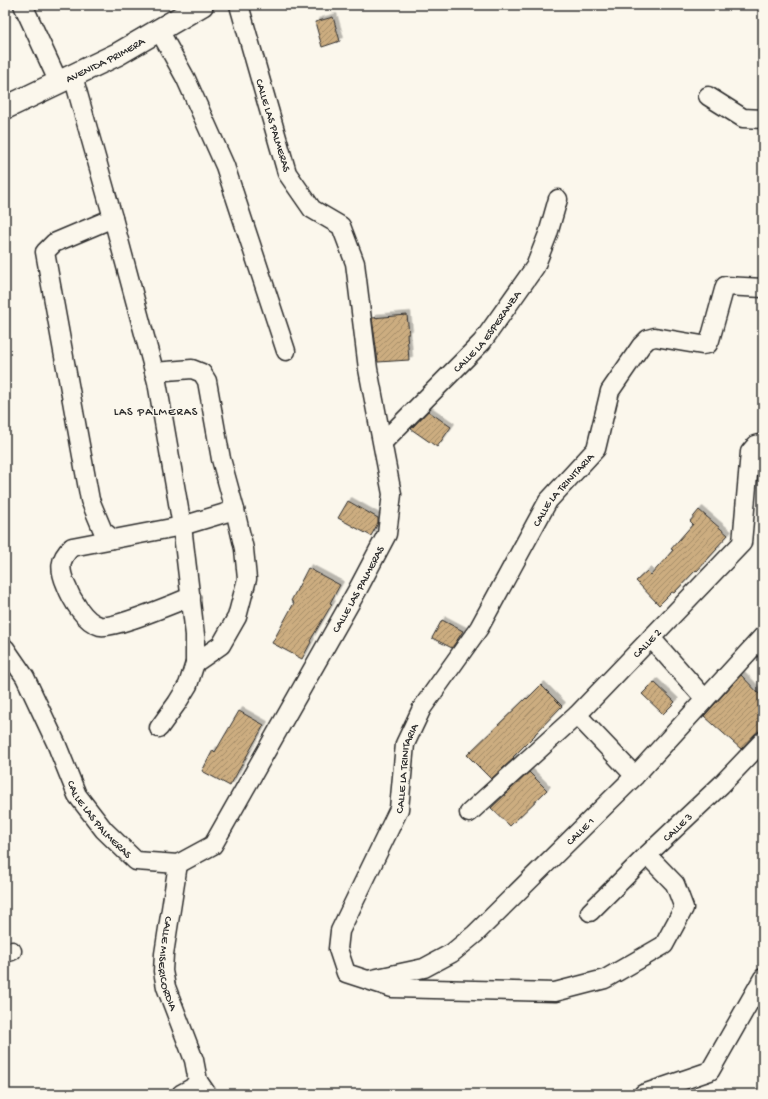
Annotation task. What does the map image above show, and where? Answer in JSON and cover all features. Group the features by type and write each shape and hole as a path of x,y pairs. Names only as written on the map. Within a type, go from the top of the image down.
{"main road":[{"name":"AVENIDA PRIMERA","path":"5,108 118,54 202,5"}],"street":[{"path":"24,5 66,80 113,218 154,372 182,526 195,635 195,663 188,685 159,728"},
{"name":"CALLE LAS PALMERAS","path":"5,648 25,677 56,743 77,796 104,830 136,861 178,864 212,845 358,589 387,534 392,494 368,369 355,263 341,226 312,209 288,173 239,5"},
{"path":"159,30 186,79 225,166 286,351"},
{"path":"708,96 743,118 763,119"},
{"name":"CALLE LA ESPERANZA","path":"383,442 482,342 535,267 548,234 558,200"},
{"path":"112,539 103,531 90,500 45,252 54,243 113,218"},
{"name":"CALLE LA TRINITARIA","path":"646,855 675,884 684,908 664,945 605,979 555,992 392,988 346,973 338,949 340,931 399,809 405,744 422,708 479,628 548,501 596,449 610,391 642,346 648,340 655,337 702,345 708,344 725,286 763,288"},
{"path":"154,372 192,369 202,373 207,381 221,459 236,510 244,549 247,579 237,617 221,645 195,663"},
{"name":"CALLE 2","path":"469,813 577,715 742,543 750,452 756,445 763,443"},
{"path":"191,597 111,626 100,626 89,619 72,601 60,572 64,554 72,547 182,526 236,510"},
{"name":"CALLE 1","path":"368,980 424,968 452,953 475,934 635,776 763,636"},
{"path":"651,638 705,699"},
{"path":"577,715 635,776"},
{"name":"CALLE 3","path":"590,912 646,855 722,785 763,741"},
{"name":"CALLE MISERICORDIA","path":"178,864 164,954 163,971 166,986 203,1087"},
{"path":"643,1094 710,1071 763,978"},
{"path":"181,1094 192,1088 203,1087"}],"building":[{"path":"333,17 340,41 322,47 315,22"},
{"path":"407,315 409,360 378,362 372,318"},
{"path":"428,411 451,427 437,447 411,429"},
{"path":"348,501 378,518 378,523 371,536 338,518"},
{"path":"699,510 728,535 697,571 696,570 674,593 672,592 659,605 636,581 647,571 651,575 693,524 690,521"},
{"path":"308,568 340,585 330,603 332,604 310,641 311,642 302,659 272,643 294,603 291,601"},
{"path":"442,620 463,631 452,648 432,638"},
{"path":"741,675 763,698 763,728 741,749 704,716"},
{"path":"654,682 675,702 663,714 642,694"},
{"path":"541,685 562,706 513,757 514,758 491,779 467,755"},
{"path":"239,711 264,725 230,786 202,771 213,750 215,752"},
{"path":"529,772 547,790 510,826 491,808"}],"district":[{"name":"LAS PALMERAS","path":"156,411"}]}
